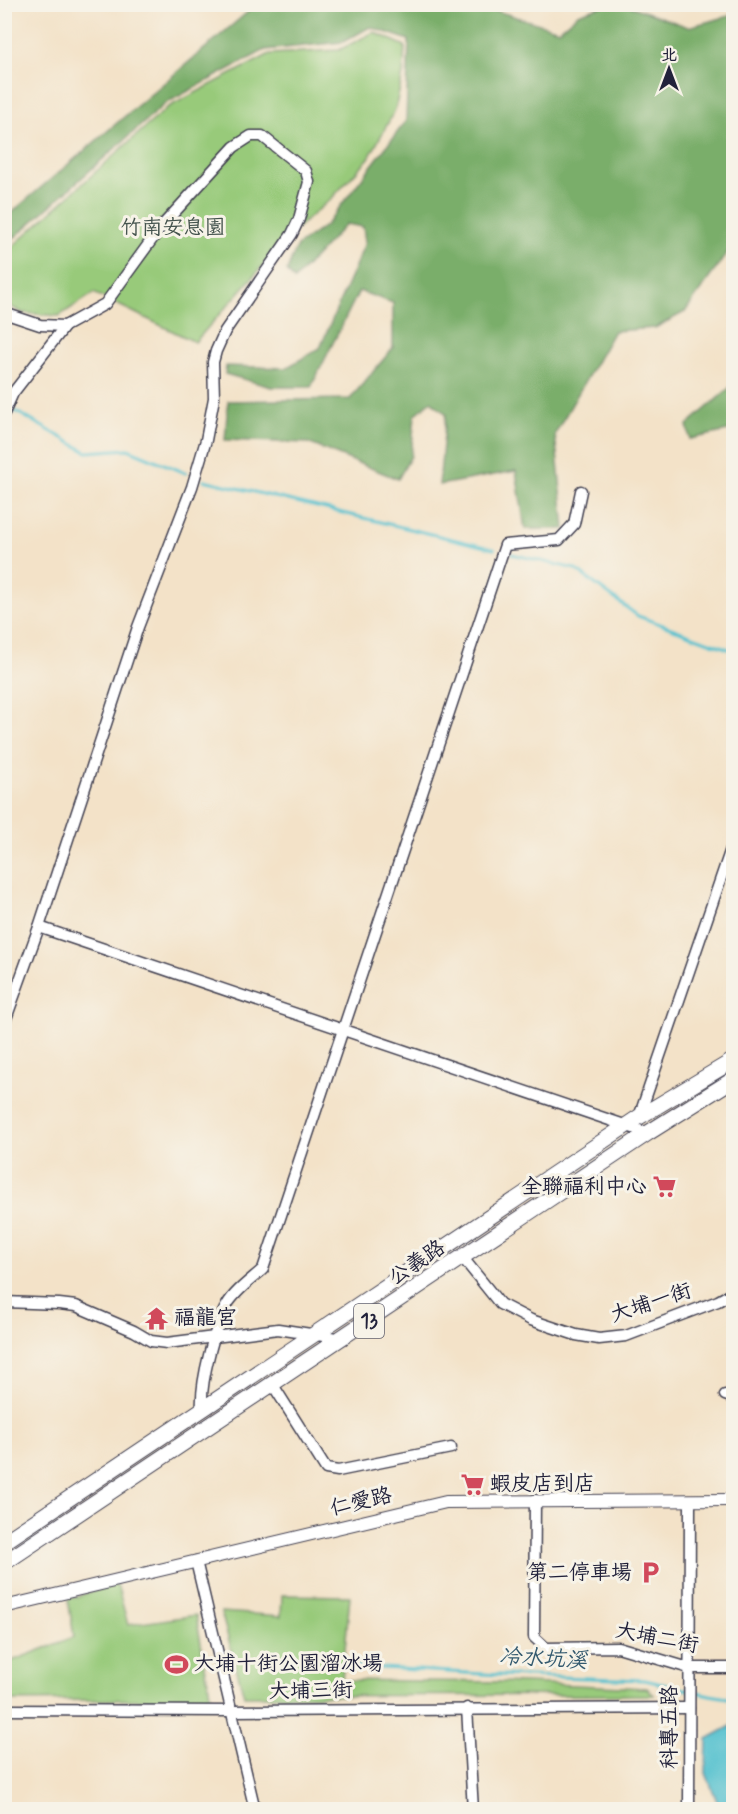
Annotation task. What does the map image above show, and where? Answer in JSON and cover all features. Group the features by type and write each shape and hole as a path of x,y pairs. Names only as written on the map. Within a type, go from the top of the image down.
{"main road":[{"name":"公義路","path":"4,1542 633,1122 734,1060"},
{"name":"公義路","path":"4,1563 343,1339 648,1133 734,1079"}],"street":[{"path":"4,413 13,393 65,326 105,304 161,227 234,147 251,135 262,136 306,171 309,182 299,219 292,234 225,331 216,351 213,362 214,398 206,440 195,478 138,627 39,927 6,1011 4,1024"},
{"path":"4,313 40,325 65,326"},
{"path":"202,1408 201,1394 214,1339 226,1306 263,1269 505,545 559,540 574,524 581,491"},
{"path":"633,1122 734,840"},
{"path":"39,927 342,1030 633,1122 648,1133"},
{"name":"大埔一街","path":"463,1258 500,1304 531,1320 576,1335 599,1339 626,1336 718,1301 734,1292"},
{"path":"4,1302 76,1306 134,1331 150,1341 167,1343 214,1339 278,1329 343,1339"},
{"path":"273,1385 326,1469 338,1471 451,1448"},
{"name":"大埔二街","path":"534,1500 534,1637 546,1648 618,1647 689,1672 734,1668"},
{"name":"仁愛路","path":"4,1607 446,1502 734,1500"},
{"name":"科專五路","path":"689,1809 690,1501"},
{"path":"196,1561 255,1809"},
{"name":"大埔三街","path":"4,1710 233,1711 689,1704"},
{"path":"467,1708 472,1809"}],"green space":[{"path":"256,5 490,5 490,9 559,30 578,14 605,5 627,5 688,27 733,15 733,245 685,312 655,328 614,331 555,434 565,529 525,529 516,471 439,485 446,414 431,401 415,415 411,456 398,479 308,443 225,440 228,401 350,399 393,348 393,303 359,291 311,387 271,387 225,374 226,366 286,368 320,348 365,243 363,227 346,224 294,280 287,271 297,246 326,225 406,121 409,40 370,27 343,42 265,50 166,103 5,246 5,218"},
{"name":"竹南安息園","path":"374,32 405,46 403,74 395,110 369,158 332,198 294,231 195,342 94,293 59,316 23,313 5,304 4,254 168,107 270,54 339,50"},
{"path":"733,385 733,430 690,439 687,425"},
{"path":"117,1584 128,1625 196,1615 211,1699 5,1701 4,1664 74,1637 68,1599"},
{"path":"282,1595 350,1596 342,1680 500,1682 647,1688 654,1695 244,1696 221,1612 281,1616"}],"water":[{"path":"733,1725 733,1809 720,1809 706,1773 707,1739"}],"waterway":[{"path":"15,411 87,452 128,449 186,473"},
{"path":"204,480 494,549"},
{"path":"512,554 575,569 638,616 734,651"},
{"name":"冷水坑溪","path":"349,1666 500,1675 645,1680 734,1699"}],"place":[{"name":"全聯福利中心","path":"665,1187"},
{"name":"福龍宮","path":"156,1318"},
{"name":"蝦皮店到店","path":"472,1484"},
{"name":"第二停車場","path":"650,1573"},
{"name":"大埔十街公園溜冰場","path":"176,1664"}]}
